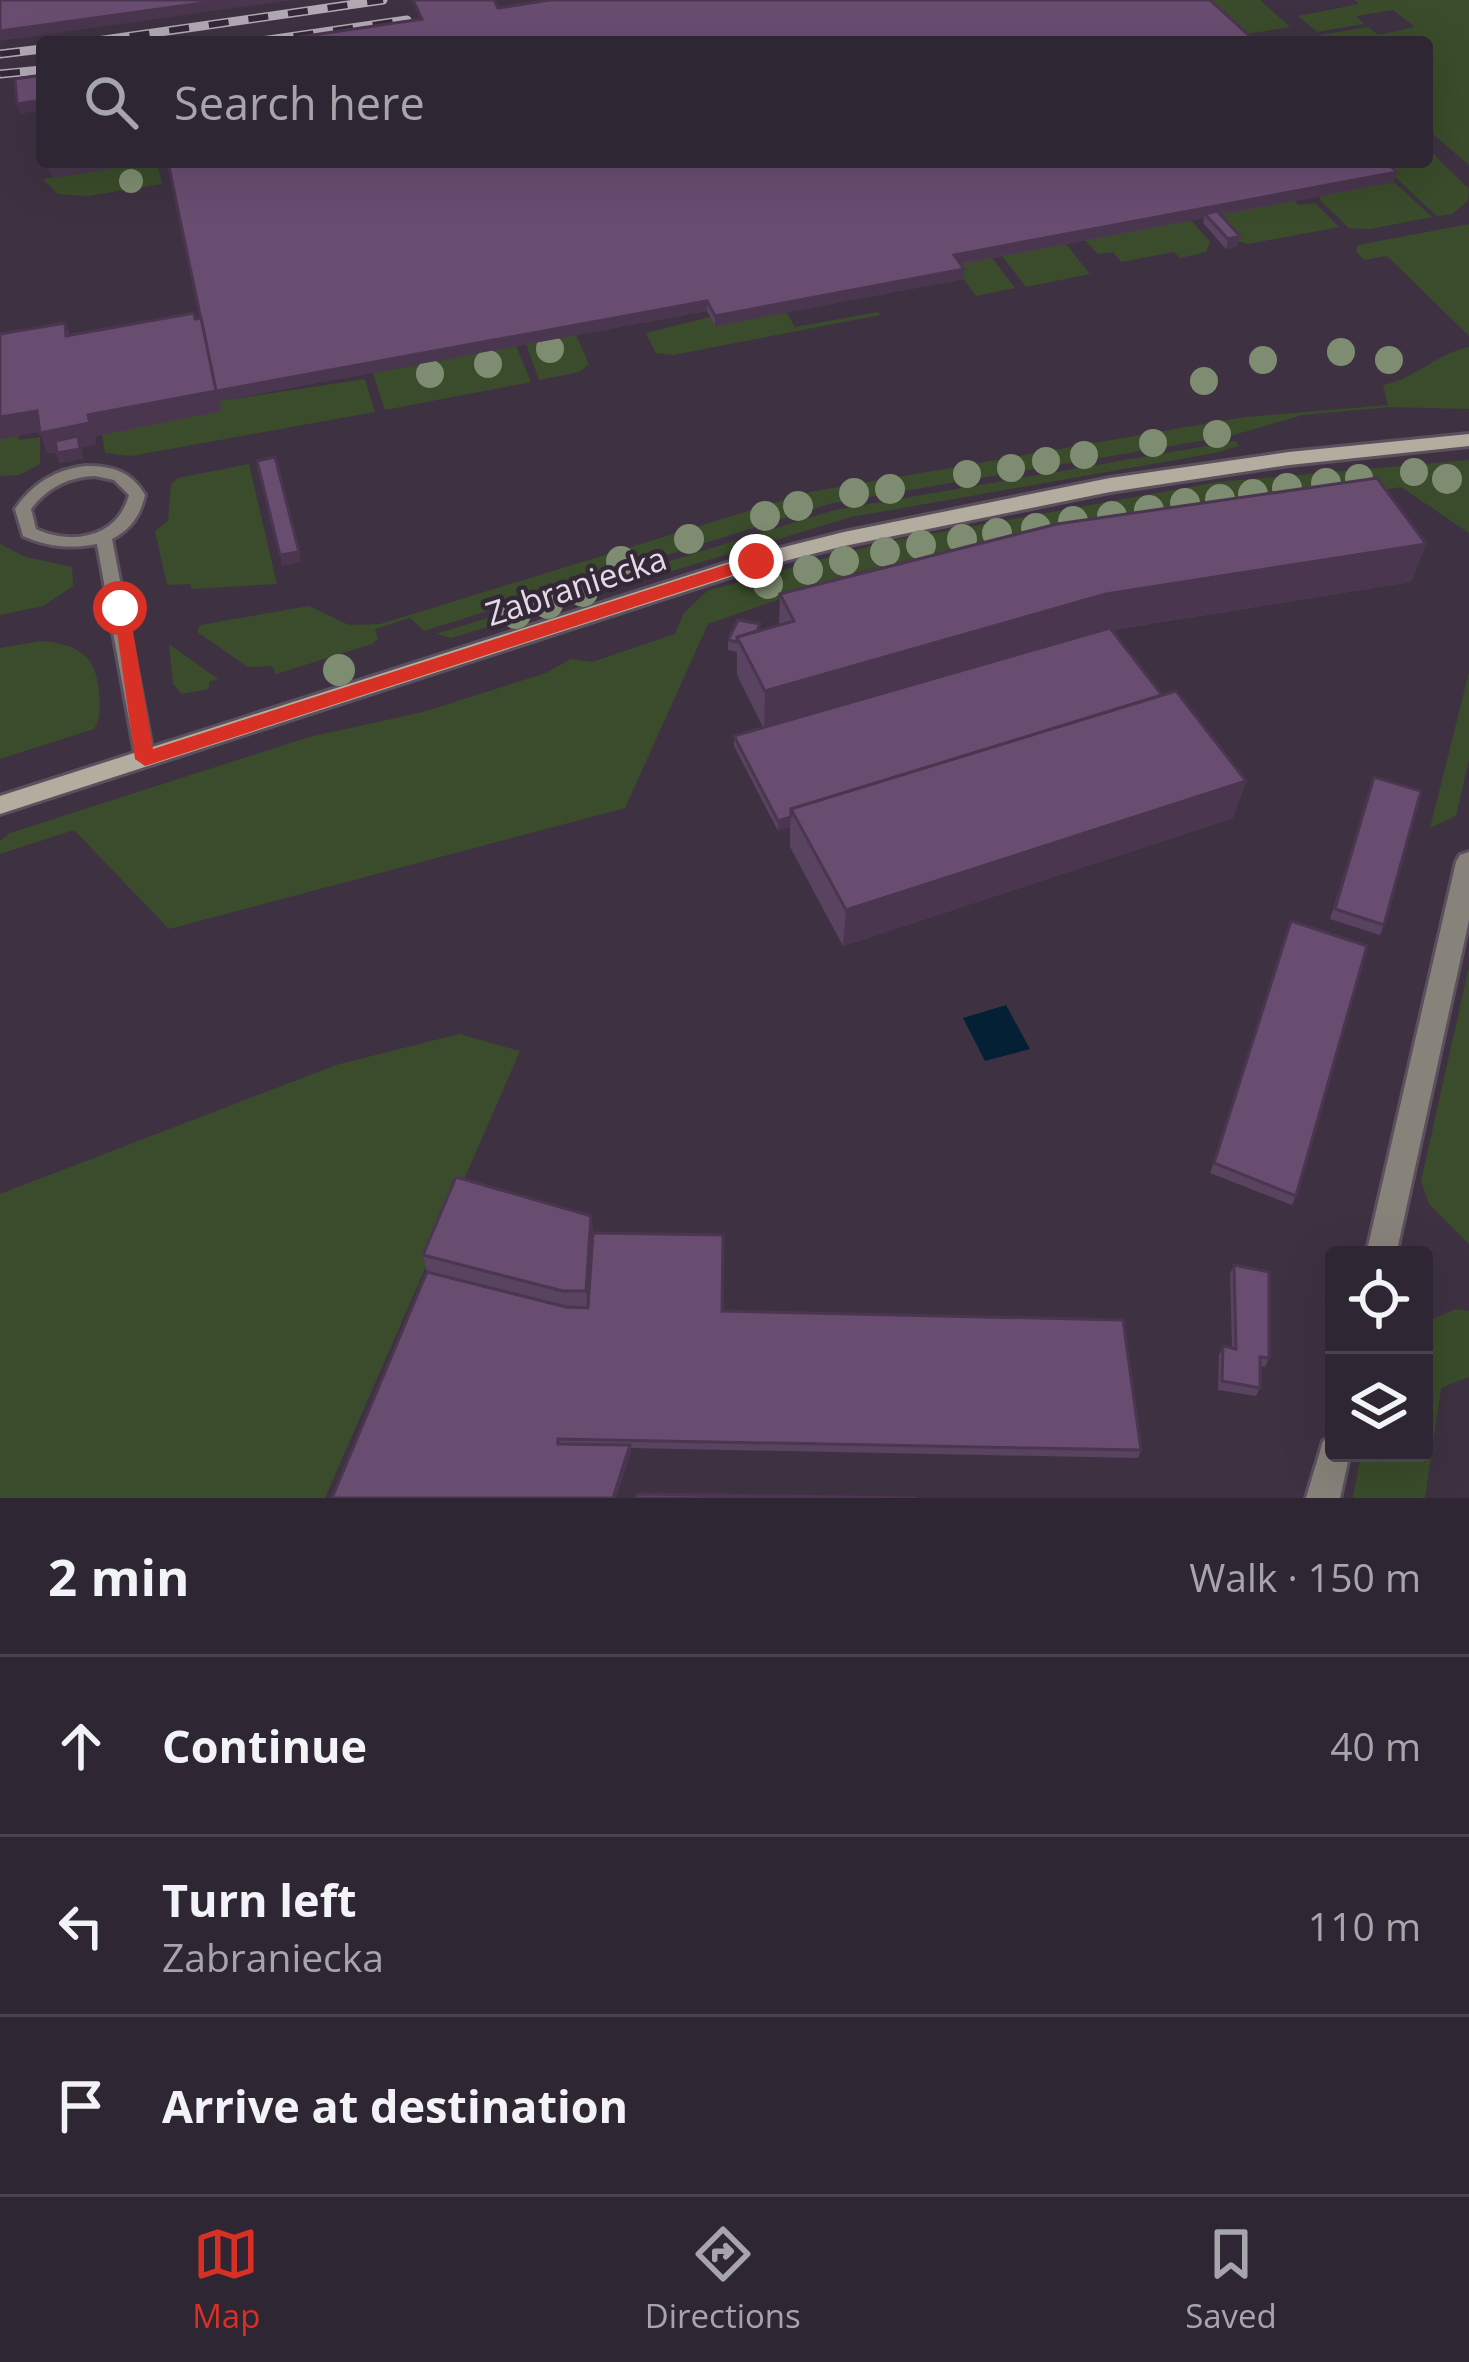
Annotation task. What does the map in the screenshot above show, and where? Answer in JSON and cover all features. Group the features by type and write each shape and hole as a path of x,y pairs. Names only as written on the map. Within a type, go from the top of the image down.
{"main road":[{"name":"Zabraniecka","path":"0,805 756,561 878,530 1203,468 1469,440"}],"street":[{"path":"1383,1246 1469,862"},
{"path":"1323,1498 1332,1462"}],"lane":[{"path":"111,472 133,485 137,506 130,518 104,537 79,543 41,540 29,532 23,508 31,496 59,477 111,472"},
{"path":"104,537 145,759"}],"green space":[{"path":"1204,0 1260,0 1290,27 1241,35"},
{"path":"1355,0 1469,0 1469,165 1433,134 1433,36 1320,35 1368,27 1378,35 1415,27 1393,10 1356,16 1364,24 1317,32 1298,16 1359,4"},
{"path":"1433,154 1469,189 1468,201 1452,214 1437,216 1385,168 1433,168"},
{"path":"117,168 158,168 162,184 87,196 58,194 43,179"},
{"path":"1394,182 1432,217 1370,229 1349,228 1320,200 1320,196"},
{"path":"1294,201 1315,203 1339,227 1248,244 1237,241 1213,216"},
{"path":"1191,220 1210,242 1206,252 1180,258 1174,252 1121,262 1113,252 1098,254 1085,240"},
{"path":"1469,224 1469,336 1387,256 1364,260 1356,251 1358,245"},
{"path":"1066,244 1090,274 1026,287 1002,256"},
{"path":"992,258 1015,288 976,296 953,265"},
{"path":"786,312 795,327 880,315 673,355 656,353 646,333 710,317 716,326"},
{"path":"576,335 589,364 579,372 539,380 526,344"},
{"path":"516,346 531,382 385,410 373,373"},
{"path":"1469,347 1469,409 1390,407 1303,415 1230,436 833,503 424,631 410,618 375,629 378,639 372,644 276,674 272,666 248,667 197,632 200,625 309,606 349,625 380,624 810,492 1245,417 1388,405 1383,385"},
{"path":"365,379 375,412 131,456 105,453 102,434 220,411 219,401"},
{"path":"18,435 19,440 40,437 40,464 19,475 0,476 0,439"},
{"path":"1236,441 1239,446 1215,453 851,517 451,638 436,634 834,510"},
{"path":"1469,460 1469,533 1401,487 857,572 708,624 625,808 169,929 74,830 0,854 0,841 10,833 309,737 423,712 546,673 571,659 592,662 675,634 684,613 707,591 885,542 1218,482"},
{"path":"249,464 277,584 192,589 190,584 167,585 155,531 168,521 171,484 178,478"},
{"path":"0,544 26,557 72,567 73,586 43,606 0,615"},
{"path":"41,641 74,648 89,660 97,679 98,720 94,729 0,759 0,648"},
{"path":"169,644 218,679 209,682 209,689 182,694 173,684"},
{"path":"1469,672 1469,760 1456,816 1430,828"},
{"path":"1469,967 1469,1244 1429,1204 1421,1181"},
{"path":"459,1034 520,1051 325,1498 0,1498 0,1194 336,1065"},
{"path":"1455,1309 1469,1311 1469,1377 1441,1388 1433,1443 1433,1354 1433,1319"},
{"path":"1359,1462 1430,1462 1425,1498 1353,1498"}],"water":[{"path":"1006,1005 1030,1049 985,1061 963,1018"}],"building":[{"path":"0,0 224,0 0,31"},
{"path":"413,0 494,0 498,8 550,0 1210,0 1249,36 306,36 422,19"},
{"path":"36,76 36,101 17,104 15,79"},
{"path":"169,168 1393,168 1397,172 954,255 964,269 715,316 707,301 216,391"},
{"path":"1217,211 1240,236 1228,239 1205,214"},
{"path":"194,313 195,319 201,318 216,391 88,415 90,423 40,433 37,411 0,417 0,334 65,323 66,336"},
{"path":"78,436 80,449 57,453 55,441"},
{"path":"275,457 299,552 280,555 257,461"},
{"path":"1377,478 1426,544 1106,594 765,691 737,637 794,621 780,594 1057,524"},
{"path":"738,620 760,624 757,631 737,637 737,642 728,640"},
{"path":"1110,628 1162,695 791,809 791,817 778,821 734,736"},
{"path":"1176,691 1246,781 846,910 791,809"},
{"path":"1374,777 1421,791 1384,925 1335,909"},
{"path":"1291,921 1367,946 1296,1196 1214,1163"},
{"path":"456,1177 591,1216 586,1291 563,1291 423,1255"},
{"path":"593,1233 723,1235 722,1311 1123,1320 1141,1450 558,1439 558,1444 630,1445 613,1498 332,1498 427,1272 566,1307 588,1308"},
{"path":"1234,1265 1269,1272 1269,1358 1260,1357 1260,1388 1222,1381 1223,1346 1236,1349"},
{"path":"637,1494 917,1498 637,1498"}],"railway":[{"path":"132,36 383,0"},
{"path":"296,36 407,20"},
{"path":"0,54 36,50"},
{"path":"0,74 36,71"}],"route":[{"path":"120,608 145,759 756,561"}]}
